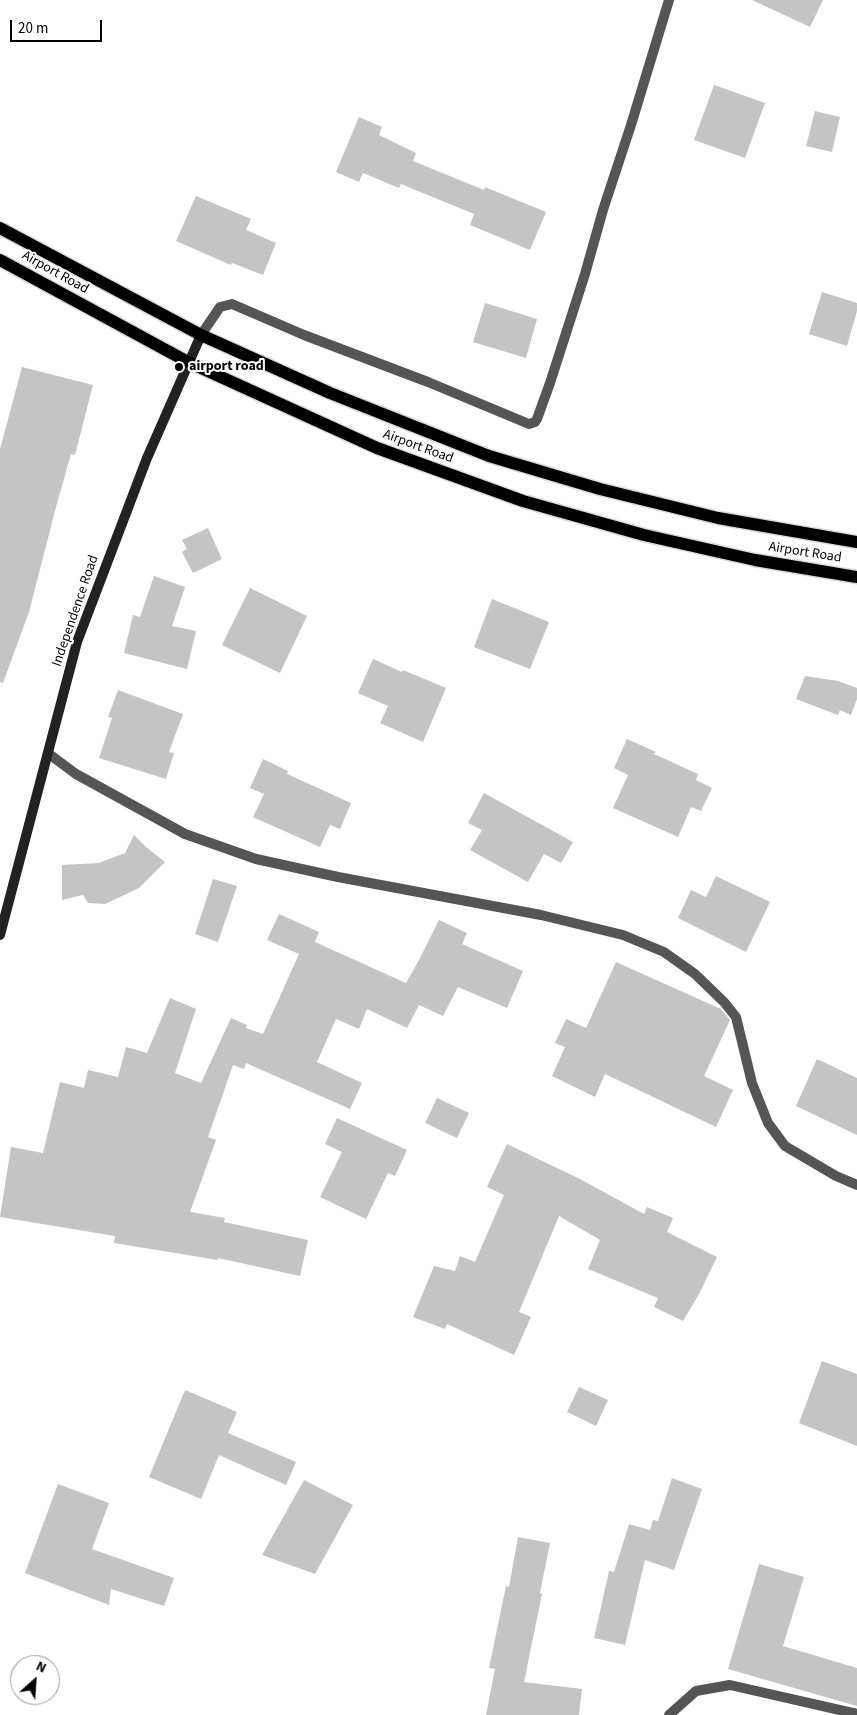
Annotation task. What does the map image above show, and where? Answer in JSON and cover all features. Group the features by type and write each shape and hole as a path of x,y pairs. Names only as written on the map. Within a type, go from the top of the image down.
{"main road":[{"name":"Airport Road","path":"0,228 201,335 330,394 489,456 600,488 718,518 857,542"},
{"name":"Airport Road","path":"0,260 188,362 377,448 523,501 644,535 755,560 857,577"},
{"name":"Independence Road","path":"0,935 77,642 147,458 201,335"}],"street":[{"path":"201,335 220,307 232,304 304,335 428,382 529,424 535,422 550,383 559,350 585,274 603,210 632,125 669,0"},
{"path":"49,754 76,774 184,834 256,859 338,877 541,915 623,935 664,952 695,974 724,1002 736,1017 752,1083 768,1123 785,1146 836,1176 857,1185"},
{"path":"669,1715 696,1691 730,1685 857,1714"}],"building":[{"path":"752,0 823,0 810,27"},
{"path":"714,85 765,103 745,158 694,140"},
{"path":"815,111 840,117 832,152 806,146"},
{"path":"359,117 382,127 379,135 416,153 413,161 484,190 485,187 546,212 530,250 470,225 474,214 401,184 399,188 363,173 359,182 336,172"},
{"path":"196,196 251,219 246,230 276,243 263,275 232,263 231,265 176,241"},
{"path":"822,292 857,303 857,311 847,346 809,334"},
{"path":"485,303 537,319 526,358 473,342"},
{"path":"22,367 93,385 75,455 71,454 56,507 29,612 3,683 0,682 0,449"},
{"path":"208,528 222,559 193,573 182,552 187,549 182,540"},
{"path":"154,576 185,587 172,626 196,631 187,669 124,653 133,615 140,617"},
{"path":"250,588 307,616 280,673 222,645"},
{"path":"492,599 549,622 530,669 474,647"},
{"path":"373,659 446,688 423,742 380,723 388,706 358,693"},
{"path":"805,676 838,681 857,688 857,699 851,715 840,710 838,715 796,699"},
{"path":"118,690 183,714 169,752 174,753 166,779 99,758 112,718 108,717"},
{"path":"627,739 656,752 654,754 698,774 696,780 712,788 701,811 691,807 678,837 613,808 628,775 614,768"},
{"path":"263,759 288,771 287,774 351,803 340,829 330,825 320,847 253,817 264,794 250,788"},
{"path":"484,793 573,842 561,863 544,854 528,882 470,850 482,830 468,823"},
{"path":"134,835 165,862 139,888 105,904 88,903 83,895 62,900 62,865 99,863 125,853"},
{"path":"716,876 770,902 746,952 678,918 691,890 706,897"},
{"path":"213,879 237,886 218,942 195,934"},
{"path":"279,914 319,932 315,942 406,983 439,920 467,933 462,944 523,971 507,1008 458,987 443,1016 419,1005 407,1028 367,1009 359,1029 336,1019 317,1062 362,1083 350,1109 246,1063 244,1069 233,1065 208,1137 216,1140 190,1212 225,1218 224,1222 308,1240 300,1276 218,1258 218,1260 114,1243 115,1236 0,1217 11,1147 43,1153 60,1082 84,1088 88,1070 118,1077 126,1047 147,1053 170,998 196,1009 175,1073 201,1083 231,1018 247,1025 246,1028 263,1034 299,954 267,940"},
{"path":"616,962 721,1009 730,1020 704,1076 733,1090 716,1127 605,1074 595,1097 552,1076 565,1047 555,1043 566,1019 586,1028"},
{"path":"817,1059 857,1078 857,1135 796,1106"},
{"path":"437,1098 469,1113 457,1138 425,1123"},
{"path":"337,1118 407,1150 395,1176 388,1173 366,1219 320,1197 342,1152 325,1144"},
{"path":"507,1144 580,1179 644,1214 647,1207 673,1218 667,1232 717,1257 683,1321 654,1307 658,1298 588,1269 600,1240 559,1216 519,1312 531,1317 514,1355 447,1324 445,1329 413,1317 434,1266 455,1271 460,1256 475,1262 504,1195 487,1187"},
{"path":"822,1361 857,1374 857,1446 799,1423"},
{"path":"579,1387 608,1400 596,1426 567,1412"},
{"path":"185,1390 237,1412 228,1433 296,1462 286,1485 219,1455 201,1499 149,1477"},
{"path":"672,1478 702,1489 674,1570 645,1560 625,1645 594,1638 609,1571 614,1572 629,1524 650,1530 653,1520 658,1521"},
{"path":"304,1480 353,1505 315,1574 262,1555"},
{"path":"58,1484 109,1503 92,1549 174,1578 164,1606 111,1589 109,1605 25,1573"},
{"path":"518,1537 550,1543 540,1593 542,1594 524,1682 582,1689 579,1715 486,1715 495,1669 489,1668 506,1586 509,1587"},
{"path":"759,1564 804,1577 783,1646 857,1668 857,1706 728,1669"}],"place":[{"name":"airport road","path":"179,367"}]}
